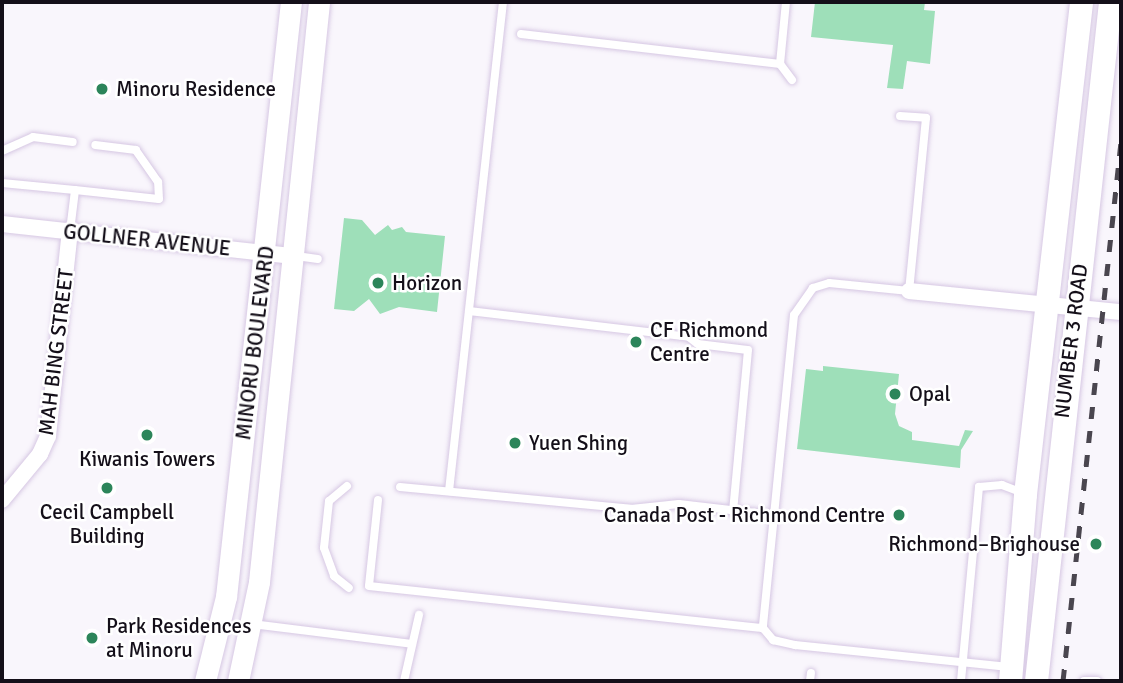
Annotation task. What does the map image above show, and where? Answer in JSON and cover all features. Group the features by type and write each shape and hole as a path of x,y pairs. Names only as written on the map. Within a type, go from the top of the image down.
{"main road":[{"name":"NUMBER 3 ROAD","path":"1011,674 1025,494 1081,2"},
{"name":"NUMBER 3 ROAD","path":"1036,681 1110,2"}],"street":[{"name":"MINORU BOULEVARD","path":"205,681 226,597 266,253 291,2"},
{"name":"MINORU BOULEVARD","path":"238,681 253,624 319,2"},
{"name":"GOLLNER AVENUE","path":"2,224 293,256"},
{"name":"MAH BING STREET","path":"2,500 40,454 48,436 70,231"},
{"path":"909,291 1121,312"}],"lane":[{"path":"449,491 503,2"},
{"path":"786,2 780,64 792,80"},
{"path":"521,34 780,64"},
{"path":"763,628 794,315 800,301 813,288 829,283 909,291 926,118 900,116"},
{"path":"2,151 33,137 73,142"},
{"path":"2,183 159,199 158,182 136,150 95,145"},
{"path":"70,231 75,190"},
{"path":"293,256 318,259"},
{"path":"469,311 690,337 698,344 748,350 733,510"},
{"path":"347,486 329,501 324,548 334,576 349,588"},
{"path":"961,681 979,487 1009,486 1025,494"},
{"path":"400,487 631,509 679,504 773,515"},
{"path":"378,500 369,586 763,628 773,640 786,643 963,662 1011,674"},
{"path":"404,681 419,615"},
{"path":"253,624 412,644"},
{"path":"1084,681 1097,681"}],"green space":[{"path":"815,2 925,2 924,10 935,11 930,64 907,61 903,89 887,88 893,45 811,37"},
{"path":"344,218 362,220 375,235 388,225 392,230 402,227 406,232 445,236 437,312 399,307 380,314 369,299 354,311 334,309"},
{"path":"823,366 899,374 895,414 899,426 912,432 912,440 959,446 965,430 973,431 961,450 960,468 797,449 806,369 823,371"}],"railway":[{"path":"1063,681 1121,142"}],"place":[{"name":"Minoru Residence","path":"102,89"},
{"name":"Horizon","path":"378,283"},
{"name":"CF Richmond Centre","path":"636,342"},
{"name":"Opal","path":"895,394"},
{"name":"Kiwanis Towers","path":"147,435"},
{"name":"Yuen Shing","path":"515,443"},
{"name":"Cecil Campbell Building","path":"107,488"},
{"name":"Canada Post - Richmond Centre","path":"899,515"},
{"name":"Richmond–Brighouse","path":"1096,544"},
{"name":"Park Residences at Minoru","path":"92,638"}]}
